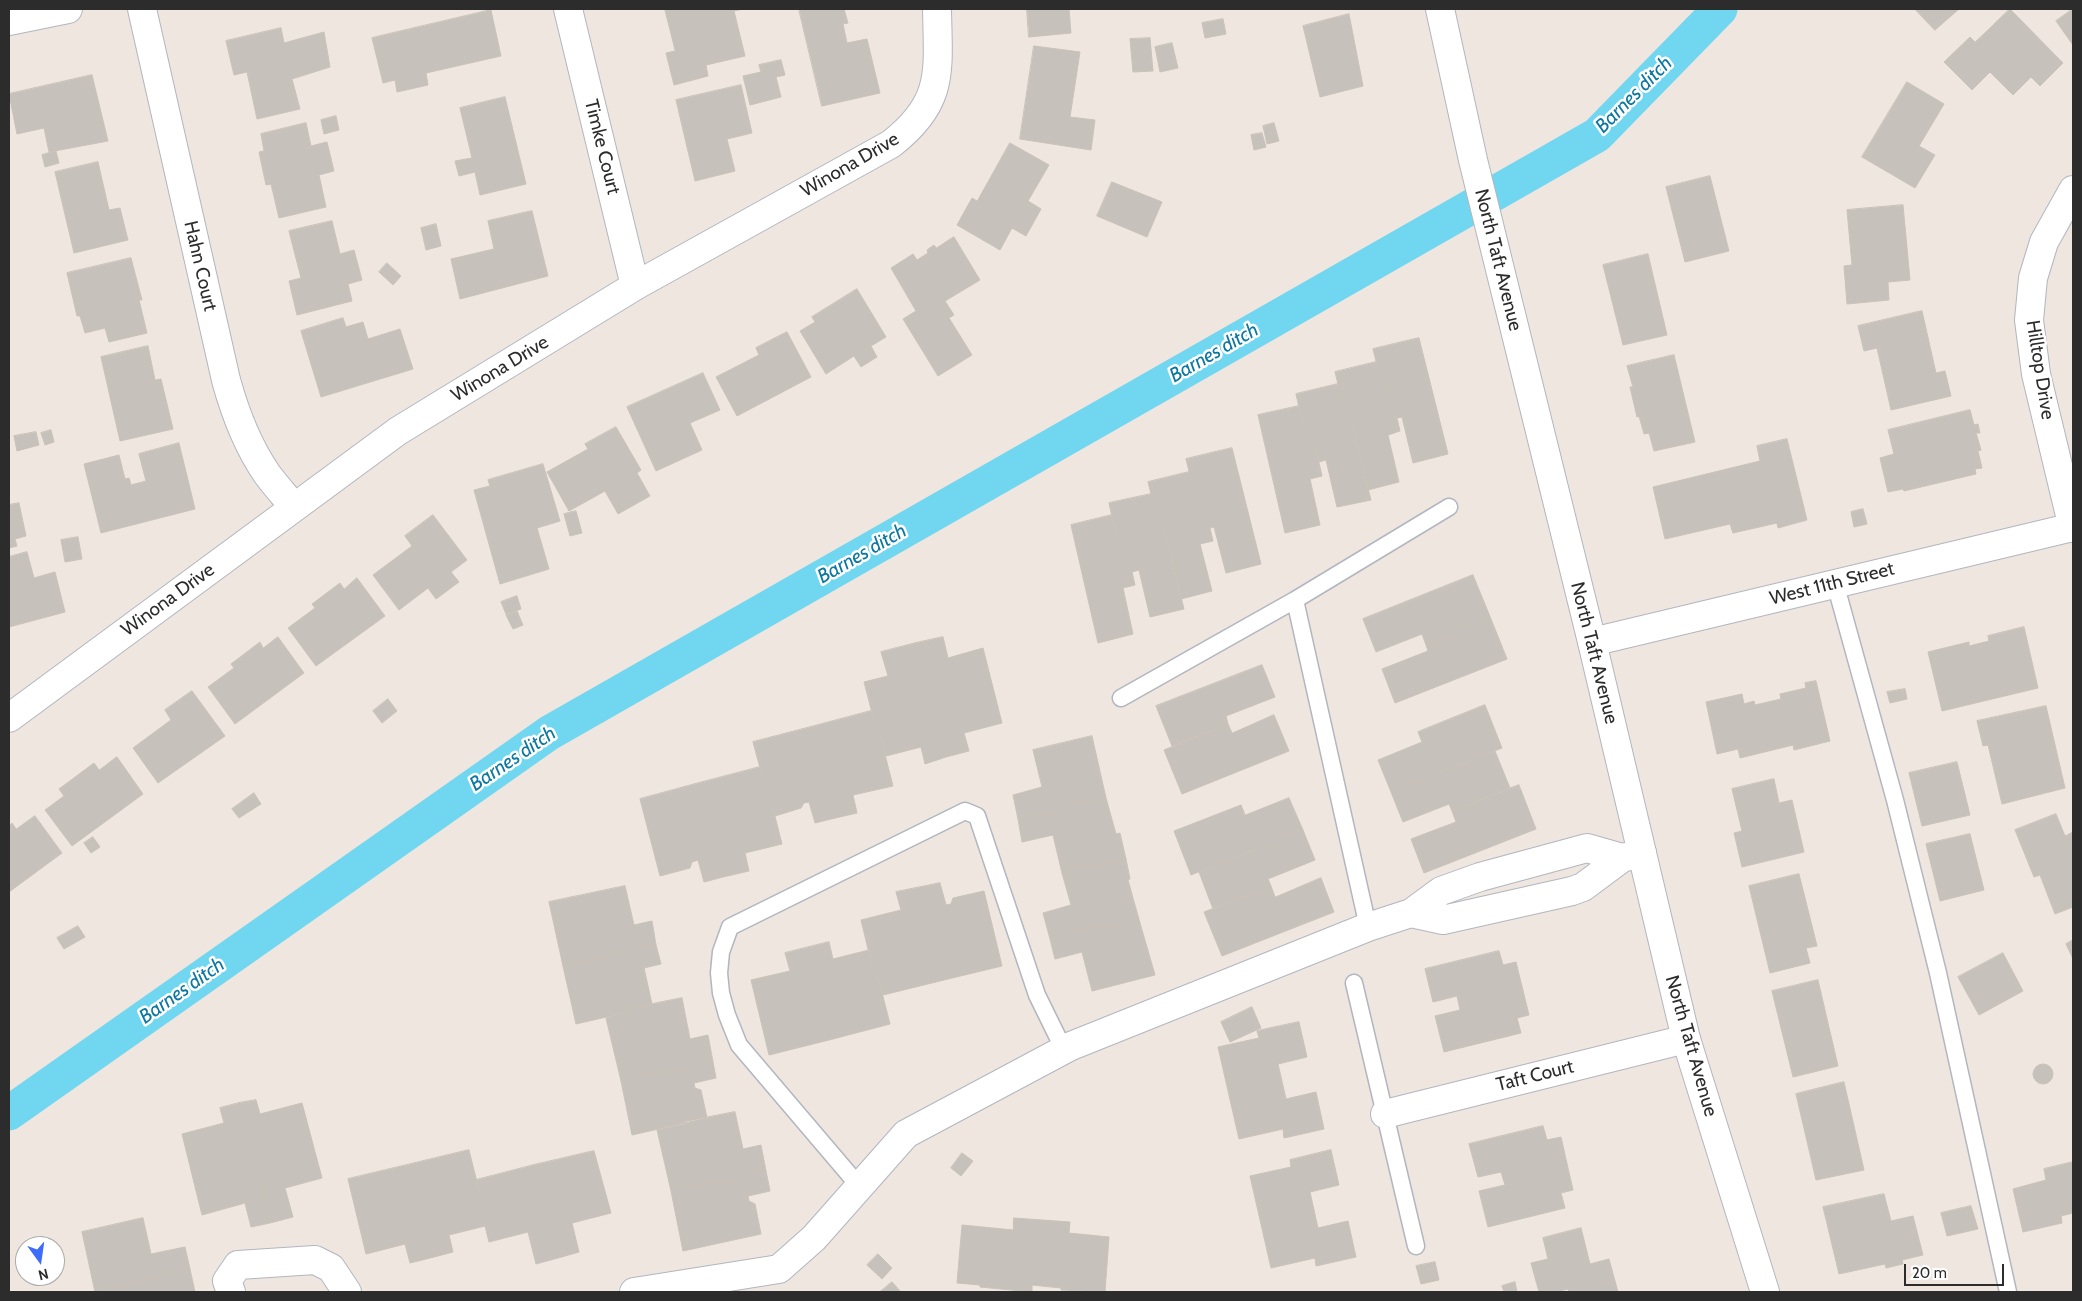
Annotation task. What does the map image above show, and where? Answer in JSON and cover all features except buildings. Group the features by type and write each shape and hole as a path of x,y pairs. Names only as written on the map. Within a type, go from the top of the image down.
{"street":[{"path":"20,16 68,9"},
{"name":"Hahn Court","path":"142,9 226,380 236,414 267,474 294,507"},
{"name":"Timke Court","path":"568,9 635,286"},
{"name":"Winona Drive","path":"9,718 398,431 635,286 891,144 908,130 926,107 936,84 938,69 937,9"},
{"name":"North Taft Avenue","path":"1440,9 1473,160 1592,642 1632,855 1686,1038 1765,1292"},
{"name":"Hilltop Drive","path":"2073,190 2044,242 2032,278 2029,320 2036,374 2073,527"},
{"name":"West 11th Street","path":"1592,642 2073,527"},
{"path":"634,1292 779,1268 814,1238 906,1134 1064,1050 1368,927 1411,913 1442,891 1480,877 1587,848 1632,855"},
{"path":"1411,913 1443,920 1572,891 1583,887 1632,855"},
{"name":"Taft Court","path":"1385,1114 1686,1038"},
{"path":"231,1292 228,1281 238,1265 315,1260 331,1268 347,1292"}],"lane":[{"path":"1121,698 1295,600 1449,507"},
{"path":"1835,583 1895,800 1959,1064 1999,1259 2008,1292"},
{"path":"1295,600 1368,927"},
{"path":"859,1186 739,1045 721,993 719,973 721,952 730,927 965,811 977,816 1037,994 1064,1050"},
{"path":"1354,983 1416,1246"}],"waterway":[{"name":"Barnes ditch","path":"9,1113 549,733 1597,135 1720,9"}]}
